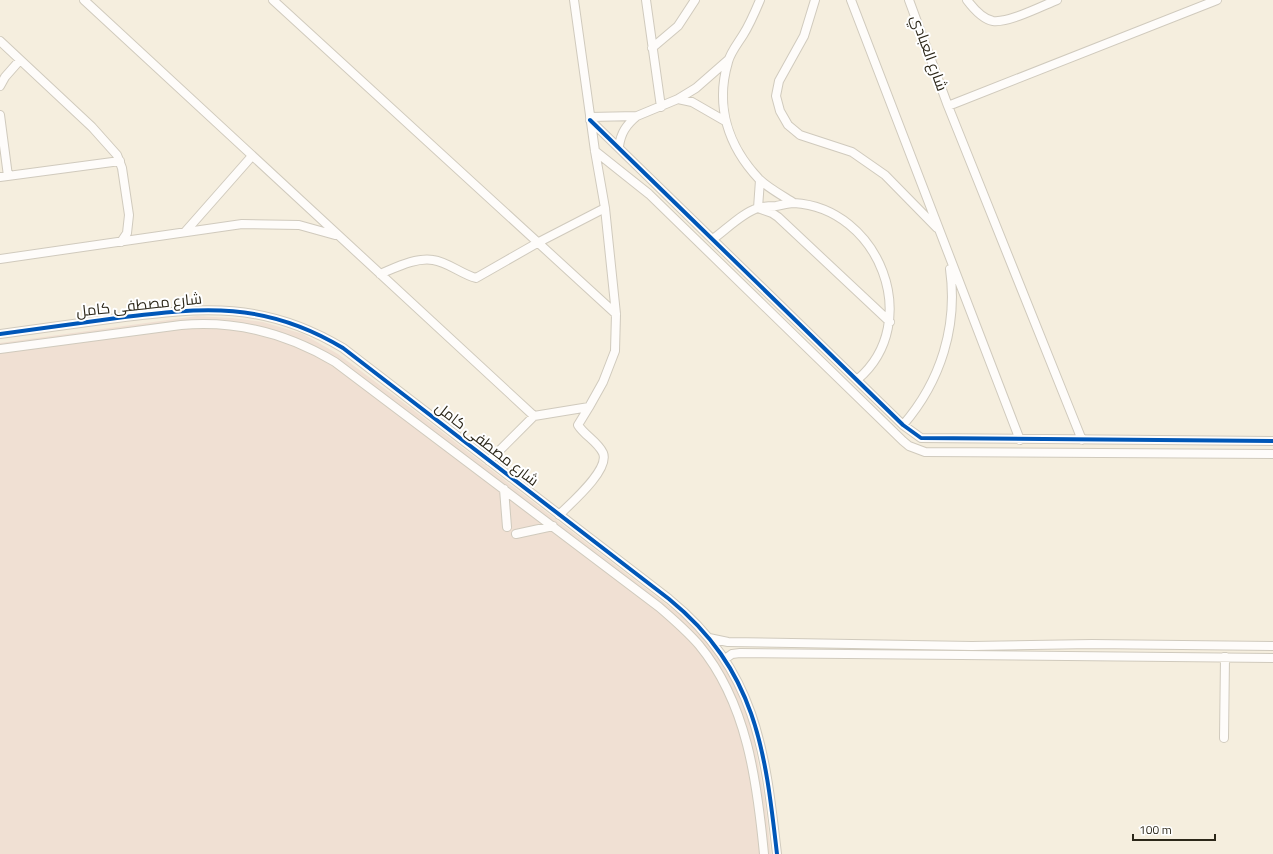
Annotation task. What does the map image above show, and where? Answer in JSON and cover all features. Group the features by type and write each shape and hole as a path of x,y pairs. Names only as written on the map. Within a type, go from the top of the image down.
{"street":[{"path":"84,0 534,416"},
{"path":"273,0 616,314"},
{"path":"559,515 591,483 604,459 603,454 595,441 578,425 603,382 615,351 616,314 605,208 590,118 574,0"},
{"path":"646,0 660,107"},
{"path":"652,48 678,26 695,0"},
{"path":"619,146 621,134 627,124 637,116 678,99 702,84 728,60 752,20 760,0"},
{"path":"815,0 804,36 779,81 776,96 780,112 788,125 800,135 852,152 885,175 939,230"},
{"path":"851,0 1020,440"},
{"name":"شارع العبادي","path":"909,0 948,106 1082,440"},
{"path":"967,0 981,15 993,21 1008,19 1057,0"},
{"path":"948,106 1217,0"},
{"path":"0,41 92,127 113,150 120,161 129,225 127,233 121,242"},
{"path":"0,86 5,77 20,60"},
{"path":"728,60 723,97 725,121 728,133 742,158 760,180 794,203 827,212 844,221 859,233 871,248 880,264 886,282 890,322 879,355 870,368 858,379"},
{"path":"678,99 692,102 725,121"},
{"path":"0,115 4,176 120,161"},
{"path":"590,118 637,116"},
{"path":"590,118 916,435 928,439 1273,441"},
{"path":"595,151 649,194 903,441 917,450 925,452 1273,454"},
{"path":"185,232 252,156"},
{"path":"758,208 760,180"},
{"path":"713,239 758,208 794,203"},
{"path":"380,274 423,259 434,260 476,278 539,242 605,208"},
{"path":"758,208 778,217 890,322"},
{"path":"0,259 242,224 299,225 338,235"},
{"path":"904,425 919,407 935,379 946,349 952,317 953,285 948,254"},
{"name":"شارع مصطفى كامل","path":"0,334 179,310 229,309 254,313 310,330 327,338 353,355 559,515 669,598 687,613 709,638 725,659 741,687 750,708 763,757 777,854"},
{"path":"179,310 181,325"},
{"name":"شارع مصطفى كامل","path":"0,350 181,325 204,324 254,329 288,338 320,353 349,372 659,607 680,625 699,645 715,667 737,710 748,748 756,792 764,854"},
{"path":"489,461 534,416 589,407"},
{"path":"504,489 507,527"},
{"path":"524,505 532,494"},
{"path":"533,511 541,501"},
{"path":"516,534 553,526"},
{"path":"709,638 728,642 964,646 1092,644 1273,646"},
{"path":"725,659 732,654 740,653 1273,658"},
{"path":"1224,738 1225,657"},
{"path":"756,792 768,791"}],"shaded area":[{"path":"197,316 263,322 303,334 338,354 683,617 712,648 736,688 752,729 765,801 771,854 0,854 0,343"}],"cycle path":[{"path":"590,120 903,425 921,438 1273,441"},
{"path":"0,334 178,311 233,311 260,315 287,322 314,333 343,348 669,599 698,626 721,654 738,683 751,714 760,746 767,780 777,854"}]}
